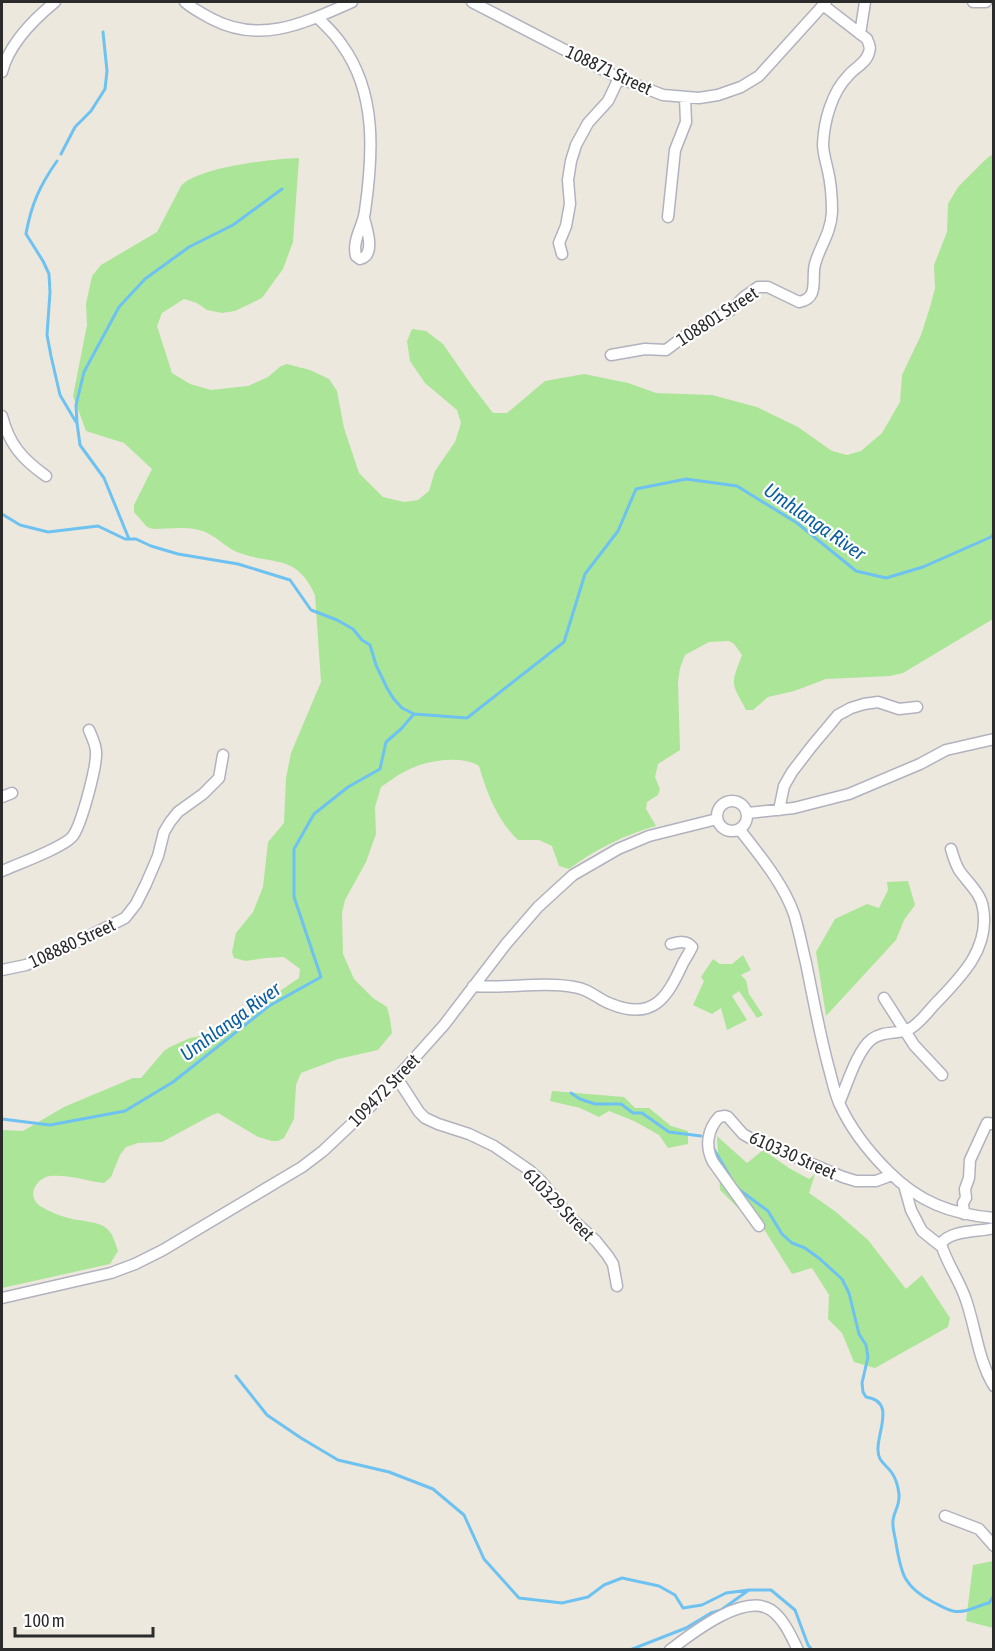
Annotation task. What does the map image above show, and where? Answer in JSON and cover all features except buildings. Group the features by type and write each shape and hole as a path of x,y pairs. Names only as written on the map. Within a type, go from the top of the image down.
{"street":[{"path":"2,72 4,57 55,2"},
{"path":"185,2 202,14 240,30 278,30 352,2"},
{"name":"108871 Street","path":"475,2 619,78 663,95 685,98 718,95 741,87 759,76 825,3"},
{"path":"860,34 865,2"},
{"path":"973,2 986,2"},
{"path":"825,3 860,34"},
{"path":"317,17 338,38 347,52 369,112 371,156 364,218"},
{"name":"108801 Street","path":"611,355 645,349 666,350 690,332 731,310 758,287 768,287 799,302 809,297 813,288 815,264 826,240 832,212 830,180 824,154 825,129 841,84 869,55 869,43 860,34"},
{"path":"562,255 559,243 566,226 570,204 568,180 576,145 588,123 608,101 619,78"},
{"path":"668,217 675,150 686,122 685,98"},
{"path":"2,416 11,441 20,454 30,465 46,476"},
{"path":"779,810 784,786 792,772 838,715 850,708 878,702 899,709 917,707"},
{"path":"2,871 62,845 73,836 80,822 96,759 96,748 89,730"},
{"path":"748,813 794,808 849,794 920,764 946,750 993,739"},
{"name":"108880 Street","path":"2,970 26,965 48,956 125,918 136,904 146,884 158,856 164,832 170,822 178,812 203,794 219,778 223,755"},
{"path":"728,801 744,805 748,813 747,822 740,830 725,829 717,819 720,806 728,801"},
{"name":"109472 Street","path":"2,1298 111,1273 135,1264 163,1250 309,1162 357,1120 397,1078 444,1025 473,986 538,908 573,875 618,849 649,836 717,819"},
{"path":"740,830 775,878 794,914 819,1028 839,1103 847,1118 875,1159 904,1185 927,1201 948,1210 993,1218"},
{"path":"839,1103 859,1056 872,1039 905,1031 918,1023 965,971 988,940 982,903 954,860 951,849"},
{"path":"473,986 574,986 591,991 605,1002 625,1010 641,1010 656,1004 670,991 692,947 684,942 671,944"},
{"path":"884,998 914,1045 942,1075"},
{"name":"610329 Street","path":"397,1078 425,1118 470,1134 494,1146 511,1156 541,1181 571,1218 596,1241 608,1256 616,1275 617,1286"},
{"name":"610330 Street","path":"759,1226 708,1153 710,1133 719,1117 728,1117 743,1134 750,1138 843,1177 866,1182 892,1175"},
{"path":"964,1214 963,1203 966,1198 965,1189 969,1178 970,1160 986,1126 988,1123 993,1124"},
{"path":"904,1185 910,1210 922,1231 942,1247"},
{"path":"993,1228 965,1232 947,1237 941,1242 965,1296 980,1354 993,1386"},
{"path":"945,1516 978,1530 993,1546"},
{"path":"670,1650 720,1616 754,1606 766,1608 778,1616 798,1650"}],"green space":[{"path":"993,154 993,619 903,673 890,676 826,679 794,691 768,697 753,710 746,710 735,688 734,678 742,655 734,644 729,641 709,642 685,655 678,682 680,750 658,764 655,777 660,789 658,795 647,802 646,809 656,826 611,843 569,869 559,866 552,846 539,840 518,840 504,824 494,806 479,766 464,761 435,761 417,766 395,777 381,787 375,807 376,834 366,862 345,900 342,913 343,954 354,979 373,998 387,1007 392,1033 378,1050 338,1059 301,1073 296,1085 294,1119 284,1138 278,1141 258,1137 218,1113 162,1142 138,1143 126,1147 111,1177 104,1183 71,1177 45,1177 34,1188 36,1202 62,1216 97,1223 105,1227 112,1235 118,1251 110,1264 2,1288 2,1130 23,1131 64,1107 133,1078 141,1078 170,1047 190,1038 231,1030 259,1005 299,978 300,969 284,957 246,961 234,958 232,952 236,933 253,912 263,887 268,842 284,823 286,778 291,753 321,682 315,595 308,581 291,566 237,552 203,531 189,528 153,529 147,527 134,512 134,505 152,469 124,443 86,431 73,396 87,325 86,304 92,276 101,265 157,232 181,186 190,179 236,165 299,158 293,242 283,269 262,298 235,311 222,313 207,310 197,303 184,299 162,313 157,326 172,373 190,384 211,390 248,386 268,377 287,364 310,370 329,379 337,391 344,428 359,473 383,497 404,502 418,500 429,491 435,471 455,442 461,423 457,410 425,383 410,361 407,341 412,329 426,331 443,344 493,413 507,413 545,381 584,374 628,383 656,393 712,395 757,407 798,427 832,451 847,455 861,451 882,433 900,402 902,375 921,335 935,288 934,265 947,232 948,204 958,187"},
{"path":"908,881 915,905 904,920 896,940 826,1016 816,952 835,919 867,904 879,908 888,890 887,882"},
{"path":"743,955 751,970 741,975 746,980 749,994 763,1015 757,1018 739,991 732,996 747,1020 727,1030 721,1008 712,1014 693,1005 704,981 701,977 713,959 720,964 732,964"},
{"path":"552,1091 624,1097 635,1108 649,1108 671,1126 688,1131 688,1144 668,1148 659,1135 634,1121 609,1111 599,1117 580,1108 550,1101"},
{"path":"717,1136 747,1163 763,1150 809,1179 815,1174 809,1193 836,1212 868,1240 906,1289 922,1275 950,1318 948,1327 875,1368 854,1362 842,1333 828,1319 829,1295 812,1268 792,1274 762,1226 748,1218 720,1190"},
{"path":"994,1561 993,1628 966,1621 973,1565"}],"waterway":[{"path":"61,154 75,127 91,111 105,89 107,71 103,32"},
{"path":"57,161 37,196 26,234 49,274 47,335 60,395 76,422"},
{"path":"129,539 104,478 80,445 76,405 84,372 119,307 145,279 189,247 233,225 282,189"},
{"name":"Umhlanga River","path":"2,1119 50,1125 125,1111 173,1082 269,1006 321,977 294,897 294,849 314,814 348,787 380,769 386,742 414,714 467,718 564,642 585,574 618,531 636,489 686,479 737,486 797,523 856,571 886,578 923,567 991,537 994,533"},
{"path":"2,514 20,525 48,532 98,526 125,539 136,539 178,554 238,564 290,580 311,610 353,629 362,640 370,645 376,665 393,698 402,708 414,714"},
{"path":"571,1093 595,1104 621,1104 633,1113 642,1113 669,1132 701,1136"},
{"path":"712,1146 732,1180"},
{"path":"737,1188 768,1211 782,1234 792,1243 805,1248 842,1279 849,1293 859,1334 866,1345 868,1357 862,1383 863,1392 866,1397 880,1404 883,1411 878,1454 896,1480 898,1488 899,1502 893,1526 900,1563 906,1579 923,1596 958,1612 989,1603 994,1595"},
{"path":"236,1376 267,1415 338,1460 389,1472 433,1489 464,1515 484,1559 519,1598 562,1603 588,1597 604,1585 622,1578 659,1586 675,1595 683,1608 702,1605 726,1593 749,1590"},
{"path":"630,1650 686,1628 711,1613 721,1610 749,1590 771,1590 795,1610 812,1650"}]}
